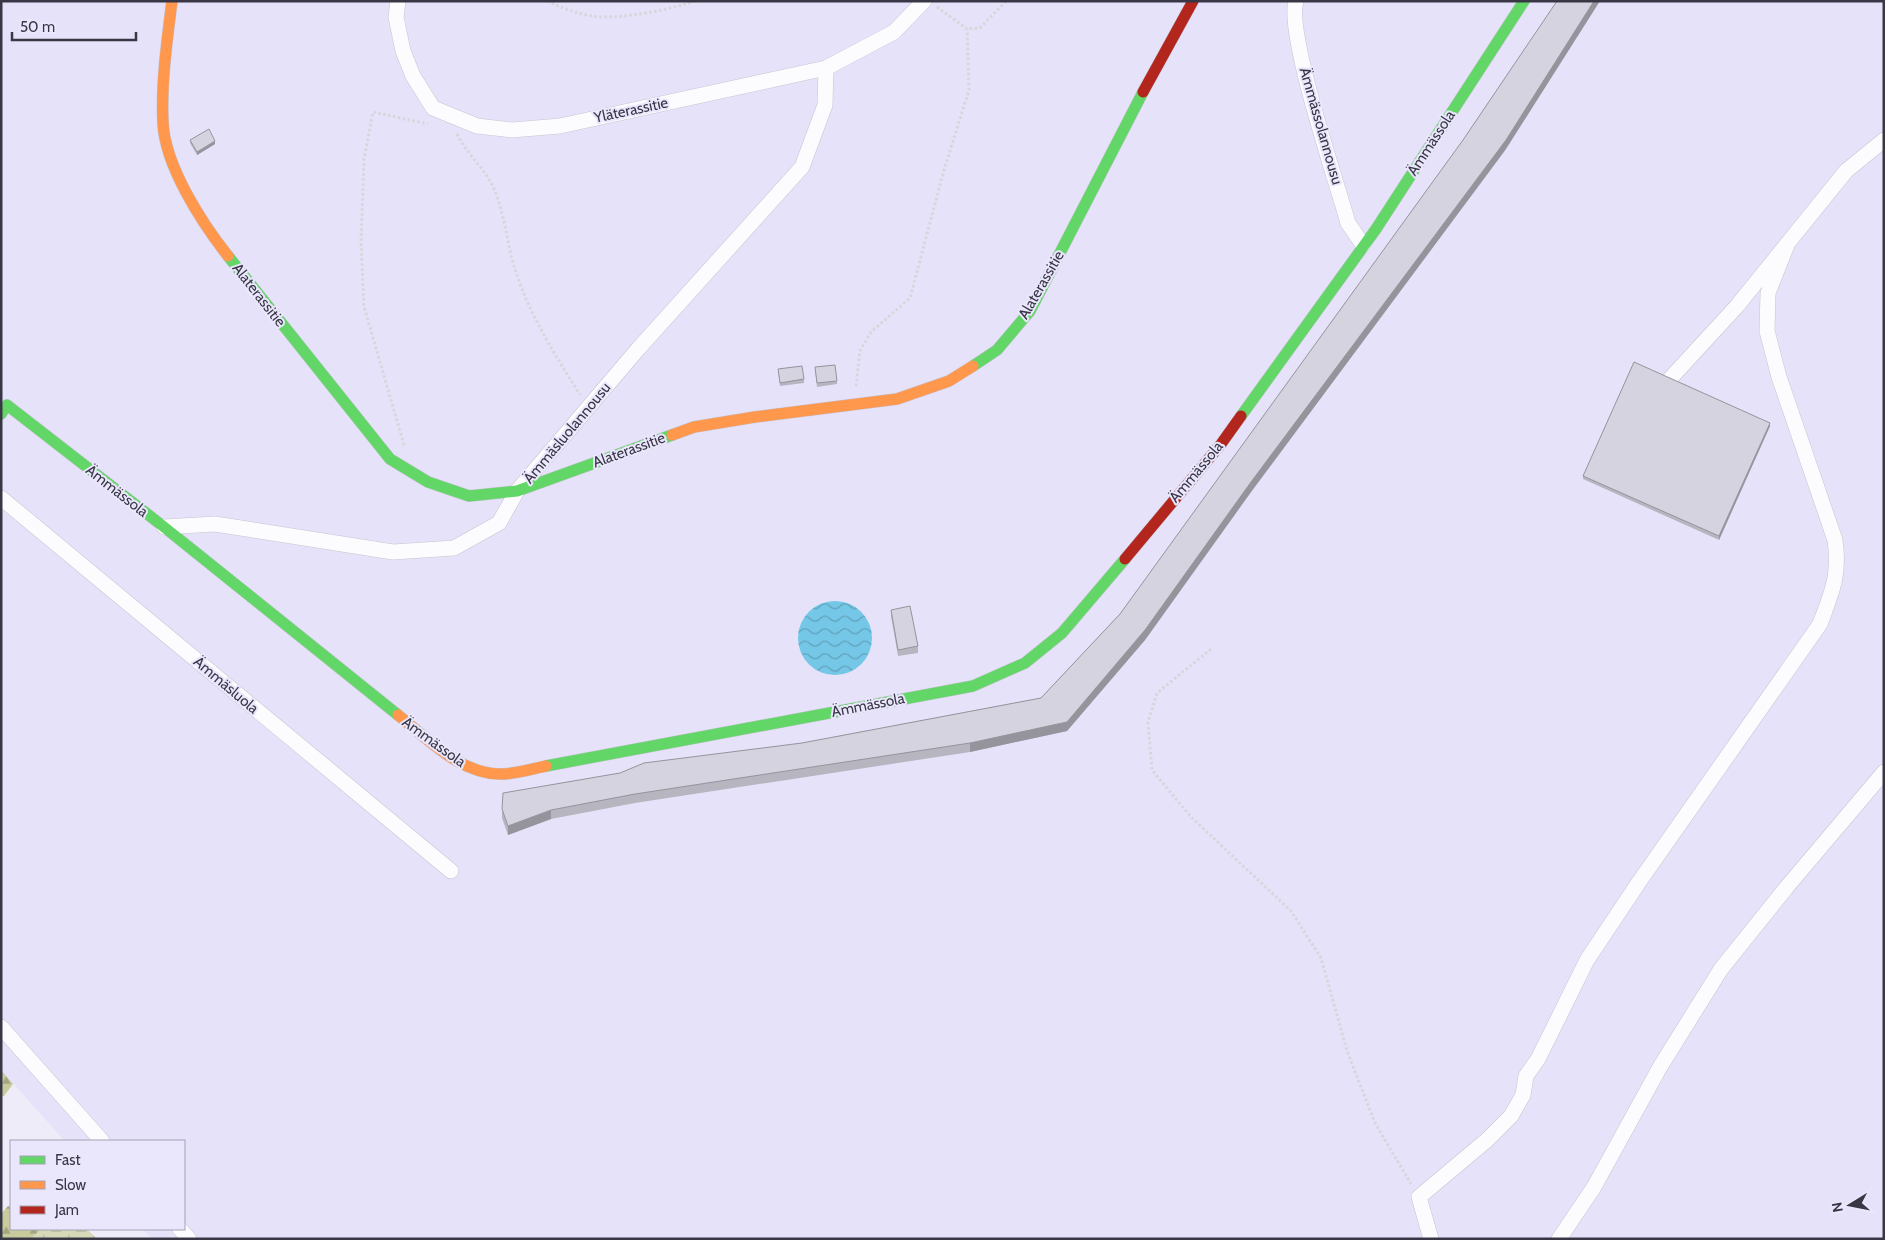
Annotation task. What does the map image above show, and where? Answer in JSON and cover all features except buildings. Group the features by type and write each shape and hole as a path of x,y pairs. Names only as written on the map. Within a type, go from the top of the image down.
{"street":[{"name":"Alaterassitie","path":"172,1 165,57 163,125 172,159 193,206 223,250 355,418 390,459 428,482 469,496 517,491 694,427 755,417 897,399 949,381 997,350 1030,311 1192,1"},
{"name":"Yläterassitie","path":"398,1 396,17 403,51 413,76 443,121 512,130 560,126 826,68 894,32 924,1"},
{"name":"Ämmässolannousu","path":"1296,1 1294,8 1296,34 1303,66 1348,223 1363,245"},
{"name":"Ämmässola","path":"4,409 164,527 447,754 474,770 503,774 973,686 1025,663 1062,633 1221,444 1363,245 1524,1"},
{"name":"Ämmäsluolannousu","path":"164,527 224,525 393,552 454,548 499,524 517,491 588,408 802,167 825,105 826,68"},
{"path":"1668,380 1737,306 1846,171 1884,140"},
{"path":"1431,1239 1419,1197 1487,1140 1511,1116 1523,1095 1526,1076 1538,1059 1587,960 1639,882 1820,624 1835,583 1838,563 1835,540 1779,377 1767,331 1768,293 1787,245"},
{"name":"Ämmäsluola","path":"1,498 450,871"},
{"path":"1559,1239 1594,1187 1660,1067 1721,969 1786,888 1884,772"},
{"path":"1,1027 101,1140"}],"path":[{"path":"547,1 568,10 594,16 628,15 675,8 695,1"},
{"path":"929,1 967,29 980,28 1006,1"},
{"path":"853,406 860,351 871,332 910,298 936,196 969,90 967,29"},
{"path":"410,471 394,404 364,307 361,243 364,160 373,112 443,121 488,177 495,190 514,269 530,308 546,340 588,408"},
{"path":"1211,649 1157,693 1148,722 1152,770 1190,816 1291,911 1321,958 1347,1051 1375,1123 1419,1197"}],"shaded area":[{"path":"1,1 1884,1 1884,1239 152,1239 144,1230 185,1230 185,1140 64,1140 1,1070"}],"green space":[{"path":"1,1070 13,1084 4,1096 1,1096"},
{"path":"8,1206 10,1207 10,1230 75,1230 83,1239 1,1239 1,1214"},
{"path":"40,1230 88,1230 97,1239 30,1239"}],"water":[{"path":"835,601 856,607 866,617 872,638 866,659 856,669 835,675 814,669 804,659 798,638 804,617 814,607"}],"traffic: fast":[{"path":"1241,416 1376,229 1524,1"},
{"path":"973,366 997,350 1030,311 1143,92"},
{"path":"228,256 390,459 428,482 469,496 517,491 672,435"},
{"path":"1,414 7,405 164,527 398,715"},
{"path":"546,766 973,686 1025,663 1062,633 1125,559"}],"traffic: slow":[{"path":"172,1 163,93 165,140 170,157 186,193 228,256"},
{"path":"672,435 694,427 755,417 897,399 949,381 973,366"},
{"path":"398,715 446,754 474,769 504,774 546,766"}],"traffic: jam":[{"path":"1143,92 1193,1"},
{"path":"1125,559 1221,444 1241,416"}]}
